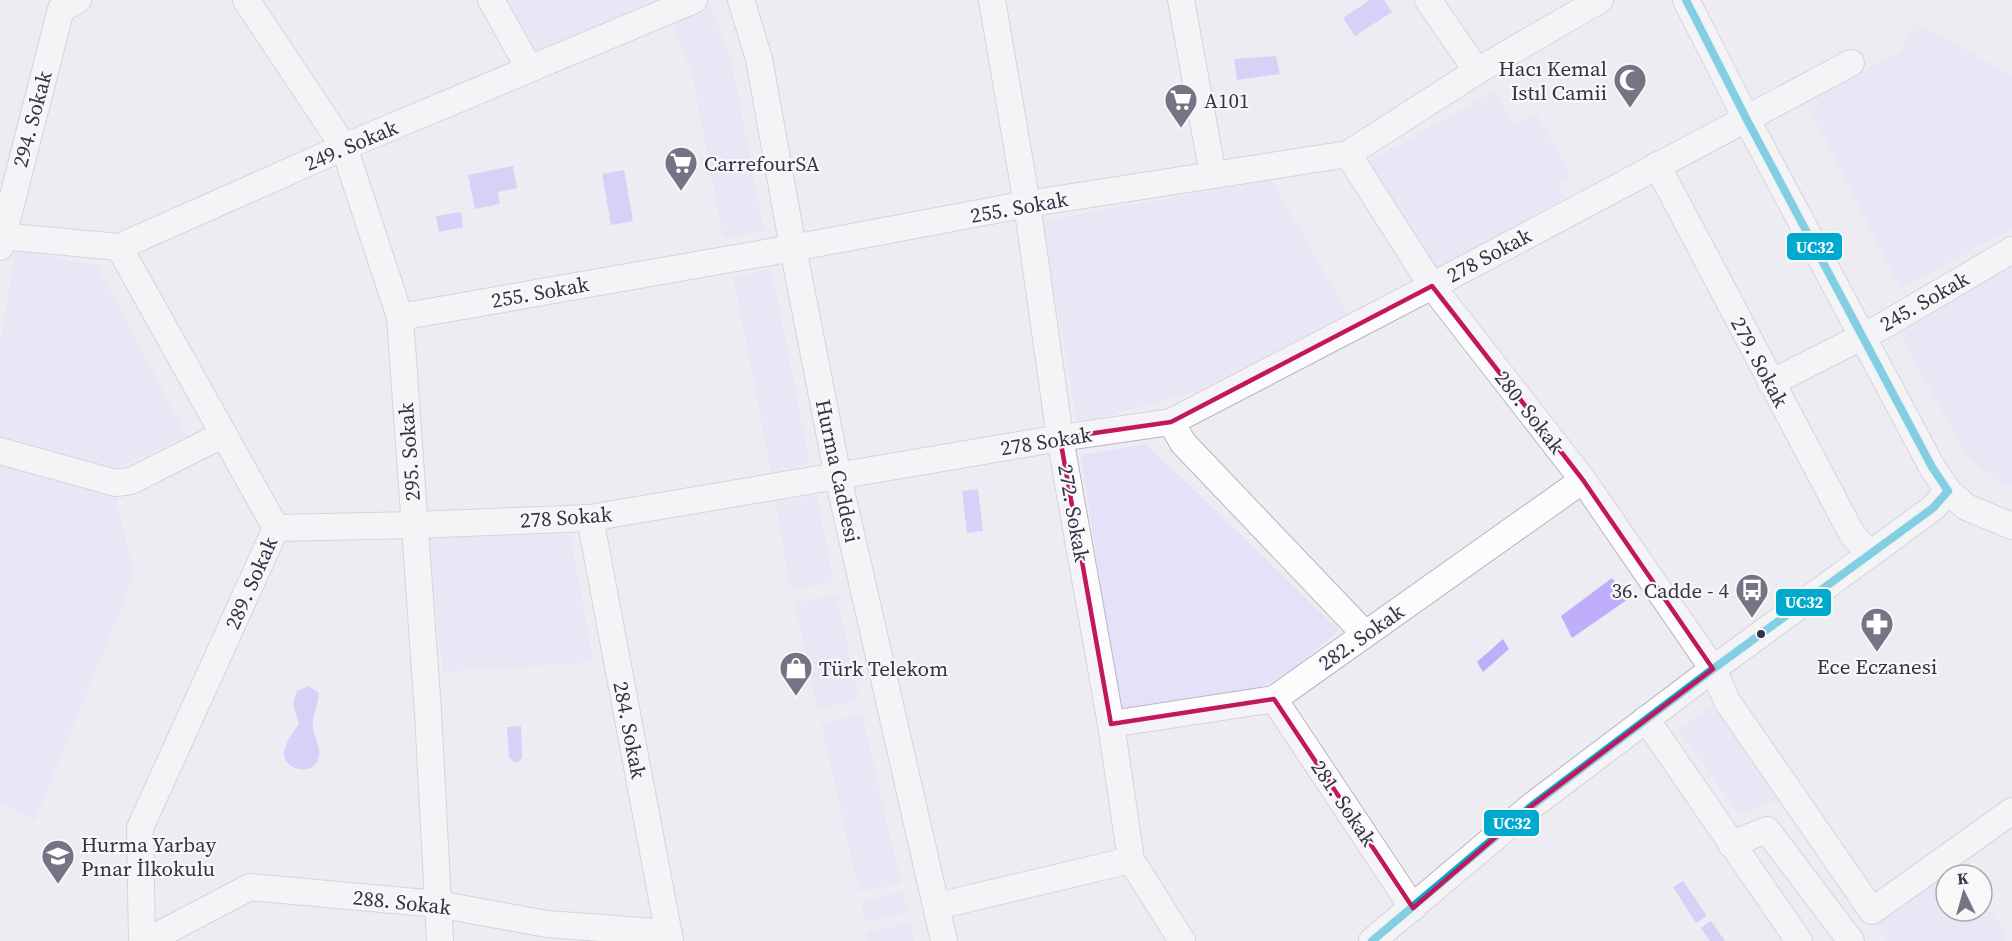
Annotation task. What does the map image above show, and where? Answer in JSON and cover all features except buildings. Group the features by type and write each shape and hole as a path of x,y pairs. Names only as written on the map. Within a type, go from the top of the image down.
{"street":[{"name":"294. Sokak","path":"1,240 62,9 78,0"},
{"name":"295. Sokak","path":"246,0 344,147 400,317 428,712 440,941"},
{"path":"491,0 529,68"},
{"name":"249. Sokak","path":"1,240 119,247 344,147 694,0"},
{"name":"Hurma Caddesi","path":"741,0 759,59 838,477 944,941"},
{"name":"272. Sokak","path":"992,0 1027,204 1060,438 1111,724 1131,861 1182,941"},
{"path":"1181,0 1213,175"},
{"path":"1428,0 1477,71"},
{"name":"255. Sokak","path":"400,317 1027,204 1348,153 1477,71 1600,0"},
{"path":"1686,0 1746,118 1932,467 1948,491 1966,507 2012,526"},
{"name":"278 Sokak","path":"276,528 590,519 1060,438 1171,422 1851,63"},
{"name":"280. Sokak","path":"1348,153 1432,286 1583,480 1713,669 1727,701 1872,910 2012,810"},
{"name":"279. Sokak","path":"1657,165 1852,534 1869,554"},
{"name":"289. Sokak","path":"119,247 276,528 140,828 145,941"},
{"name":"245. Sokak","path":"1771,383 1862,336 2012,250"},
{"path":"1171,422 1183,443 1365,634"},
{"path":"0,452 116,483 131,481 224,434"},
{"name":"282. Sokak","path":"1111,724 1274,699 1583,480"},
{"path":"1372,941 1533,805 1713,669 1933,508 1948,491"},
{"name":"284. Sokak","path":"590,519 670,937"},
{"name":"281. Sokak","path":"1274,699 1413,908"},
{"path":"1646,719 1799,941"},
{"path":"1731,844 1767,830 1851,941"},
{"path":"937,906 1131,861"},
{"name":"288. Sokak","path":"145,941 250,887 437,904 547,924 670,937"}],"highlighted area":[{"path":"1432,286 1583,480 1713,669 1533,805 1413,908 1274,699 1111,724 1060,438 1171,422"}],"shaded area":[{"path":"504,0 658,0 661,6 535,55"},
{"path":"1370,0 1384,0 1392,12 1355,36 1343,18"},
{"path":"711,6 733,67 764,231 723,238 692,74 672,24"},
{"path":"1916,23 2012,75 2012,229 1900,289 1805,100 1900,52"},
{"path":"1276,56 1280,74 1237,80 1234,59"},
{"path":"1494,91 1514,126 1536,113 1572,177 1558,185 1565,198 1433,273 1369,162"},
{"path":"513,166 517,188 498,192 500,204 475,209 468,175"},
{"path":"624,170 633,221 611,225 602,174"},
{"path":"1271,179 1350,317 1194,392 1077,424 1042,221"},
{"path":"461,212 463,227 439,232 436,216"},
{"path":"15,250 97,265 187,436 117,469 0,437 0,345"},
{"path":"2012,267 2012,487 2000,482 1966,456 1899,332 1900,327"},
{"path":"772,269 810,465 771,472 733,277"},
{"path":"1146,444 1339,630 1294,669 1251,693 1119,709 1081,455"},
{"path":"0,459 116,496 134,576 35,821 0,802"},
{"path":"978,489 983,531 967,533 962,491"},
{"path":"817,495 834,582 791,590 775,503"},
{"path":"570,534 594,662 443,672 427,538"},
{"path":"1612,578 1628,599 1572,638 1561,616"},
{"path":"837,595 859,700 817,709 795,603"},
{"path":"1503,639 1509,649 1483,672 1477,662"},
{"path":"309,686 319,693 313,725 319,756 311,768 298,769 287,762 284,756 285,748 299,724 293,704 297,691"},
{"path":"1713,706 1780,799 1739,814 1678,730"},
{"path":"862,714 901,883 859,892 821,723"},
{"path":"521,726 522,758 517,763 509,758 507,727"},
{"path":"1934,875 1934,923 1994,923 1994,917 2006,931 2003,941 1887,941 1873,921"},
{"path":"1683,881 1707,916 1696,923 1673,887"},
{"path":"903,892 908,912 865,922 860,901"},
{"path":"1711,921 1725,941 1710,941 1701,928"},
{"path":"910,923 914,941 868,941 866,932"}],"transit line":[{"name":"UC32","path":"1686,0 1746,118 1932,467 1948,491"},
{"name":"UC32","path":"1372,941 1533,805 1713,669 1933,508 1948,491"}],"place":[{"name":"Hacı Kemal Istıl Camii","path":"1630,109"},
{"name":"A101","path":"1181,129"},
{"name":"CarrefourSA","path":"681,192"},
{"name":"36. Cadde - 4","path":"1752,619"},
{"name":"Ece Eczanesi","path":"1877,653"},
{"name":"Türk Telekom","path":"796,697"},
{"name":"Hurma Yarbay Pınar İlkokulu","path":"58,885"}]}
